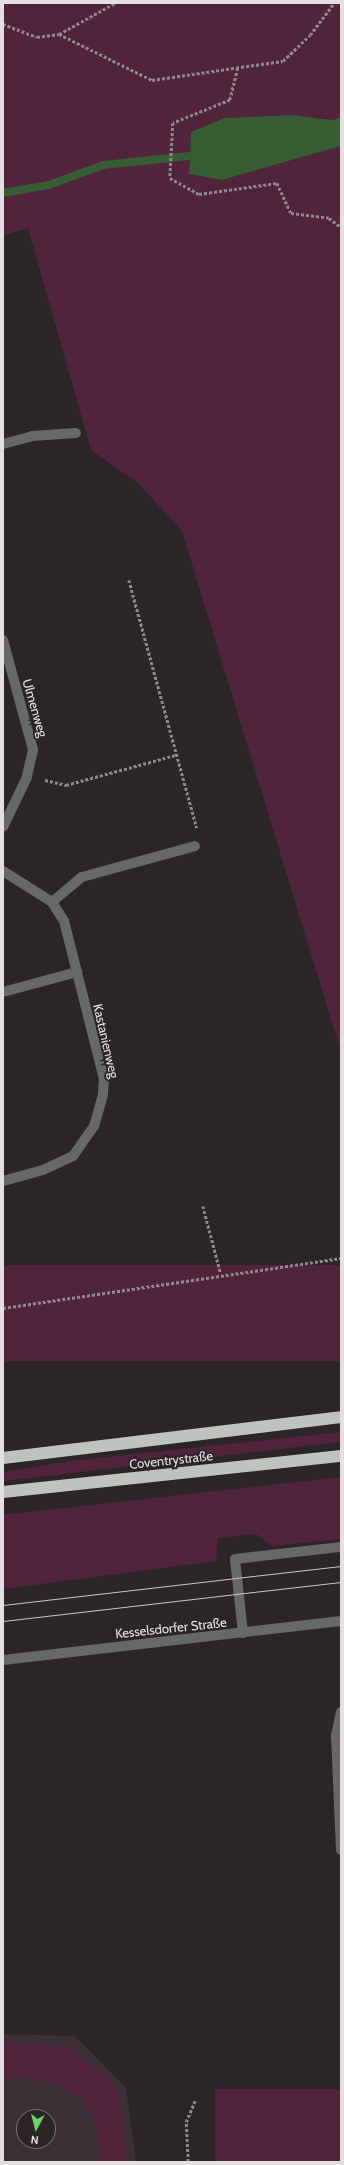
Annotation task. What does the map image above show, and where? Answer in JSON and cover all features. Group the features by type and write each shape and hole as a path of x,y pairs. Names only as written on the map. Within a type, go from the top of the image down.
{"highway":[{"path":"320,1419 341,1414"},
{"path":"3,1458 341,1417"},
{"name":"Coventrystraße","path":"3,1492 341,1456"}],"street":[{"path":"3,444 32,436 76,433"},
{"name":"Ulmenweg","path":"3,640 34,750 27,777 3,827"},
{"path":"52,902 82,877 195,846"},
{"name":"Kastanienweg","path":"3,870 52,902 64,921 104,1079 103,1095 94,1126 73,1156 43,1170 3,1181"},
{"path":"3,992 77,972"},
{"path":"243,1633 235,1559 341,1547"},
{"name":"Kesselsdorfer Straße","path":"3,1660 341,1621"},
{"path":"341,1712 336,1735 341,1850"}],"path":[{"path":"3,24 37,37 60,34 115,3"},
{"path":"60,34 152,80 283,61 310,35 334,3"},
{"path":"238,68 230,100 173,123 170,178 199,194 278,183 291,213 329,218 341,227"},
{"path":"129,580 197,828 195,846"},
{"path":"27,777 66,785 176,755"},
{"path":"203,1206 217,1254 221,1274"},
{"path":"3,1308 221,1274 341,1258"},
{"path":"188,2162 186,2122 195,2101"}],"shaded area":[{"path":"3,3 341,3 341,117 333,120 291,115 224,118 191,132 189,174 222,180 341,146 341,1052 182,531 138,483 91,450 28,228 3,236"},
{"path":"291,115 333,120 341,117 341,146 222,180 189,174 191,132 224,118"},
{"path":"3,1265 341,1265 341,1361 3,1361"},
{"path":"341,1432 341,1442 3,1481 3,1472 70,1461"},
{"path":"341,1477 341,1539 272,1546 256,1534 218,1538 216,1561 3,1589 3,1515"},
{"path":"3,2034 75,2036 126,2088 136,2162 3,2162"},
{"path":"3,2041 69,2047 117,2087 127,2162 100,2162 96,2121 82,2097 47,2081 15,2077 3,2082"},
{"path":"215,2089 341,2089 341,2162 215,2162"}],"waterway":[{"path":"3,193 49,185 103,165 199,155"}],"tram line":[{"path":"3,1605 341,1566"},
{"path":"3,1621 341,1582"}]}
